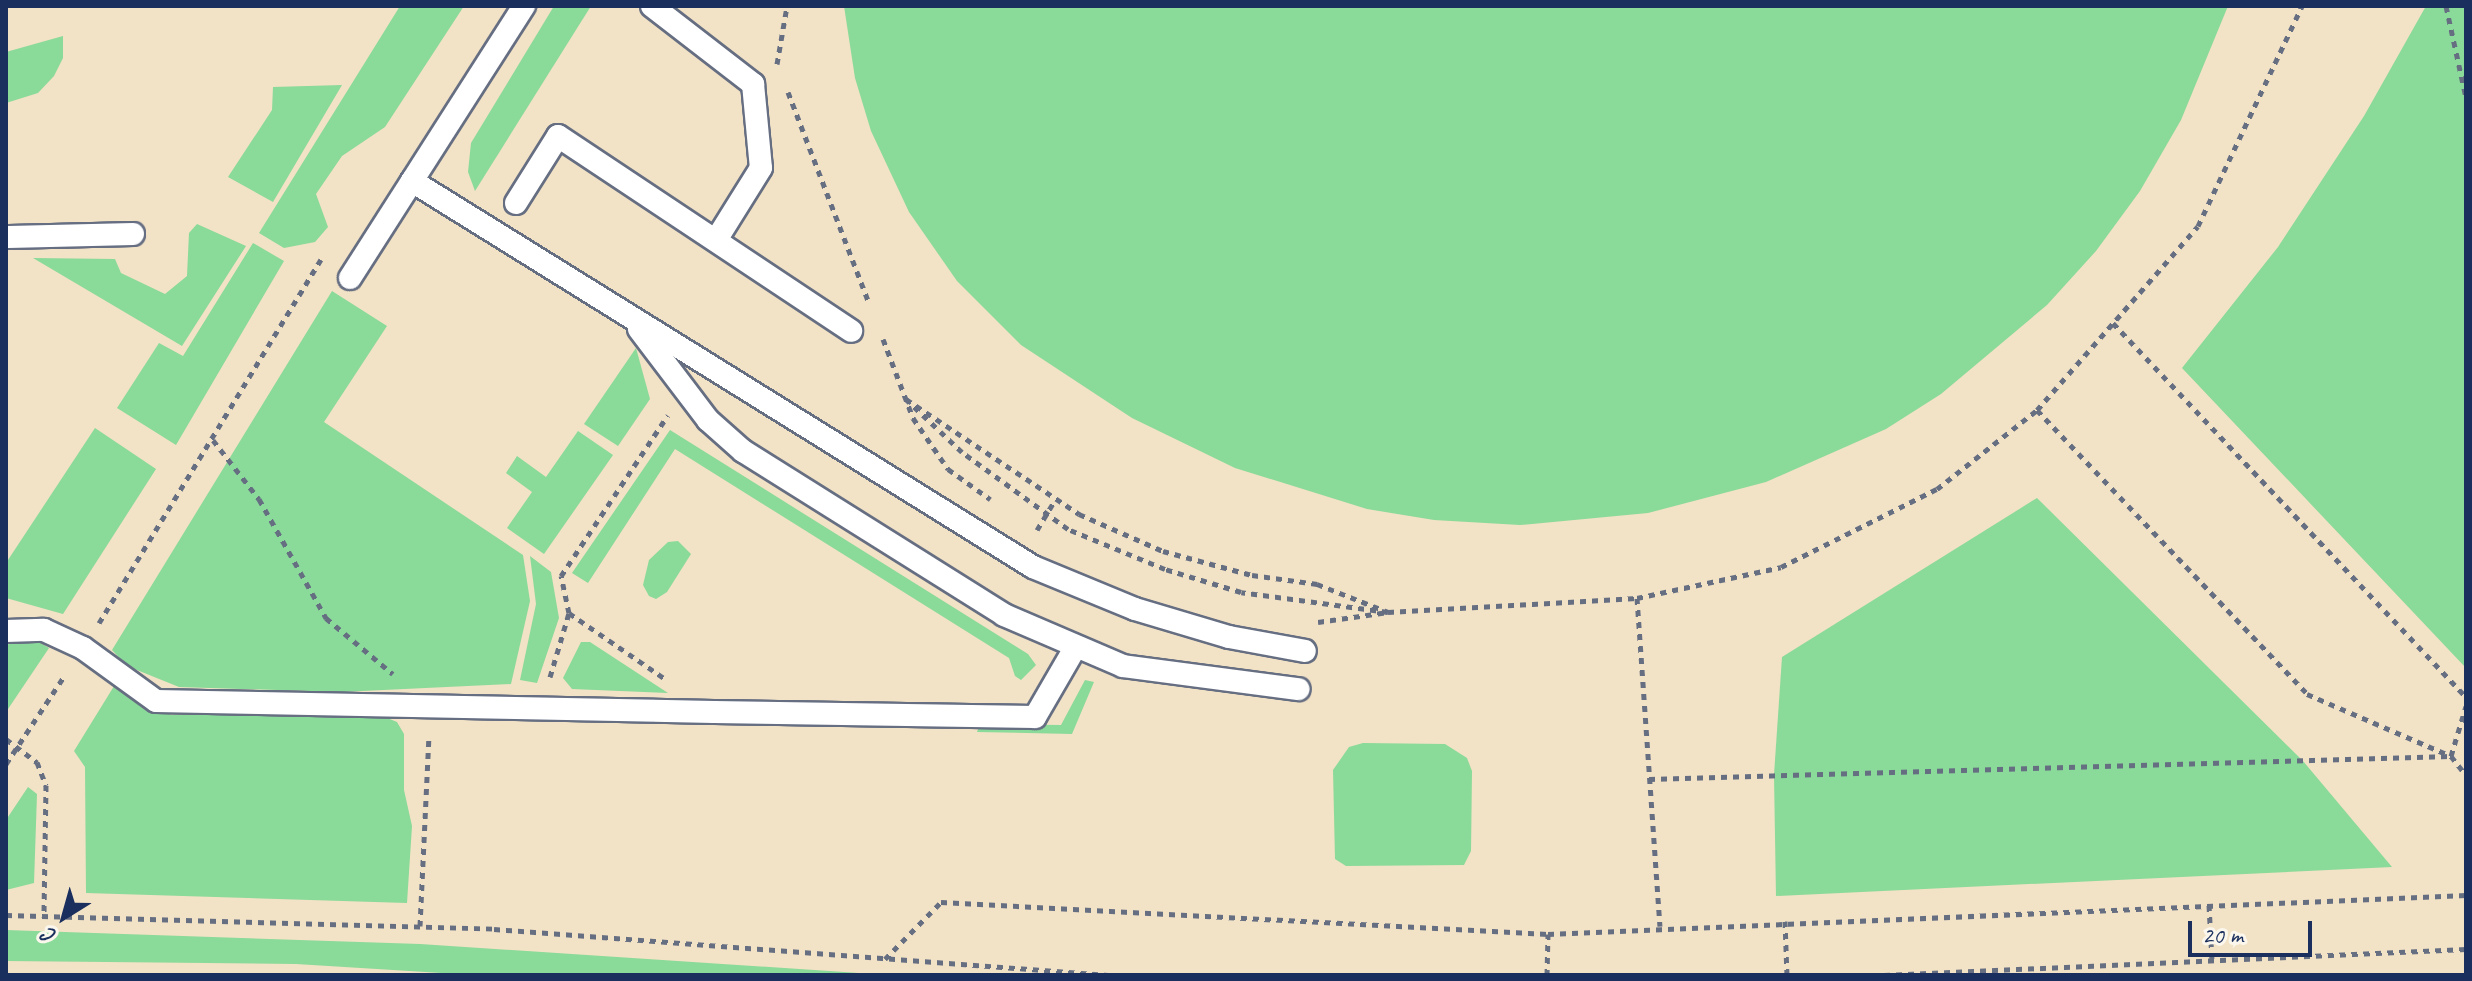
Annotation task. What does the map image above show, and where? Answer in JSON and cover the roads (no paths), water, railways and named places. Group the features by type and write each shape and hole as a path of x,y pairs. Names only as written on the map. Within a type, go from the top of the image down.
{"lane":[{"path":"350,278 524,6"},
{"path":"652,6 753,84 761,168 716,240"},
{"path":"516,203 558,136 851,331"},
{"path":"412,181 1033,567 1135,609 1229,637 1305,651"},
{"path":"6,237 133,234"},
{"path":"631,318 708,420 743,451 1004,615 1123,666 1298,689"},
{"path":"6,631 44,630 83,648 156,701 542,705 714,712 1035,717 1075,648"}]}
